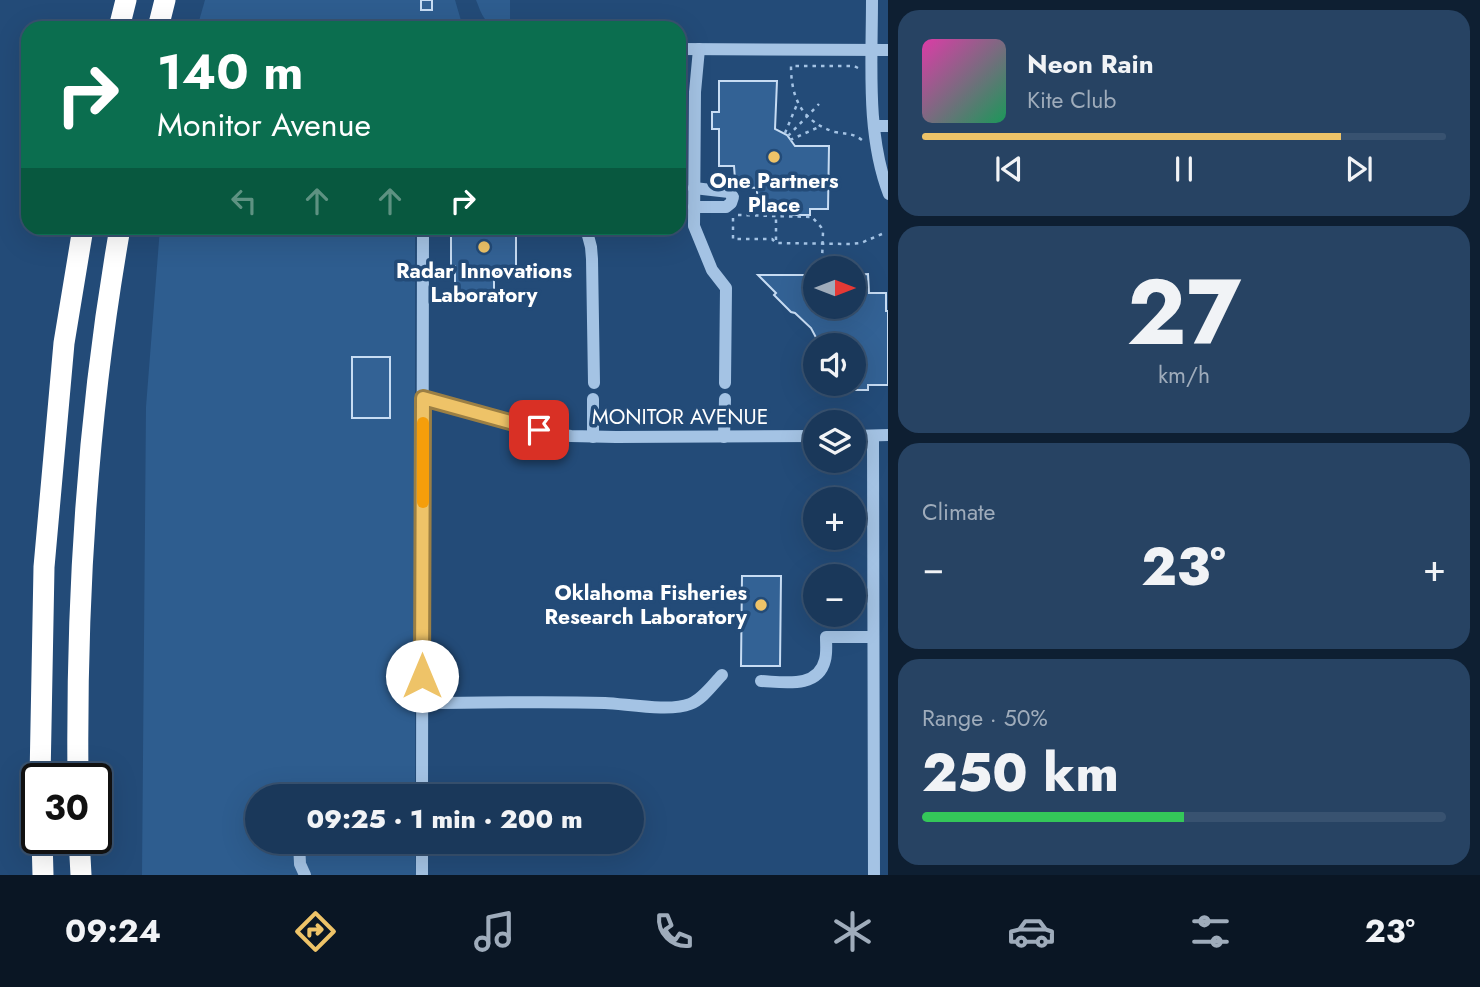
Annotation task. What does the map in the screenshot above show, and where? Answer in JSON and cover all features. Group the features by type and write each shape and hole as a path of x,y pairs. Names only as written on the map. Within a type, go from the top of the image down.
{"highway":[{"path":"122,21 126,0"},
{"path":"160,21 165,0"},
{"path":"40,763 44,567 64,343 82,235"},
{"path":"78,763 82,588 90,447 110,282 119,235"},
{"path":"42,854 43,875"},
{"path":"79,854 80,875"}],"street":[{"path":"872,0 874,126 876,149 888,194"},
{"path":"686,49 888,50"},
{"path":"699,49 695,92 694,226 712,270 726,288 725,383"},
{"path":"874,126 888,126"},
{"path":"694,188 729,191 733,197 726,207 694,207"},
{"path":"422,784 423,235"},
{"path":"588,235 592,259 594,383"},
{"name":"MONITOR AVENUE","path":"423,398 555,434 593,437 803,436"},
{"path":"593,399 593,437"},
{"path":"724,436 725,399"},
{"path":"866,436 888,435"},
{"path":"873,436 874,875"},
{"path":"761,681 810,680 820,673 826,658 826,637 873,637"},
{"path":"422,704 602,703 676,706 697,700 722,675"},
{"path":"873,706 888,706"},
{"path":"300,854 305,875"},
{"path":"422,854 422,875"}],"path":[{"path":"858,68 791,66 793,92 807,116 835,132 858,137 865,145"},
{"path":"788,136 798,102"},
{"path":"788,136 819,104"},
{"path":"788,136 821,126"},
{"path":"822,256 823,243 821,228 812,217 736,215 733,218 733,239 772,239 776,243 823,243 861,243 882,234"},
{"path":"776,215 776,243"}],"shaded area":[{"path":"205,0 455,0 461,21 199,21"},
{"path":"476,0 510,0 509,21 487,21"},
{"path":"159,235 415,235 415,784 245,784 245,854 415,854 416,875 142,875 146,407"}],"building":[{"path":"421,0 432,0 432,10 421,10"},
{"name":"One Partners Place","path":"719,81 777,81 775,129 787,135 795,146 829,146 828,209 810,209 810,215 793,215 793,208 757,208 757,188 742,187 735,179 734,166 719,166 719,129 712,129 712,112 719,112"},
{"name":"Radar Innovations Laboratory","path":"451,235 516,235 516,272 494,273 494,300 455,300 455,266 451,266"},
{"path":"866,274 869,293 886,293 888,311 888,385 868,385 868,390 866,333 814,333 774,295 776,293 758,275 803,275 803,319 866,319"},
{"path":"352,357 390,357 390,418 352,418"},
{"name":"Oklahoma Fisheries Research Laboratory","path":"742,576 781,576 780,666 741,666"}],"slow traffic":[{"path":"423,423 423,502"}],"place":[{"name":"One Partners Place","path":"774,157"},
{"name":"Radar Innovations Laboratory","path":"484,247"},
{"name":"Oklahoma Fisheries Research Laboratory","path":"761,605"}],"route":[{"path":"422,676 423,398 539,430"}]}
